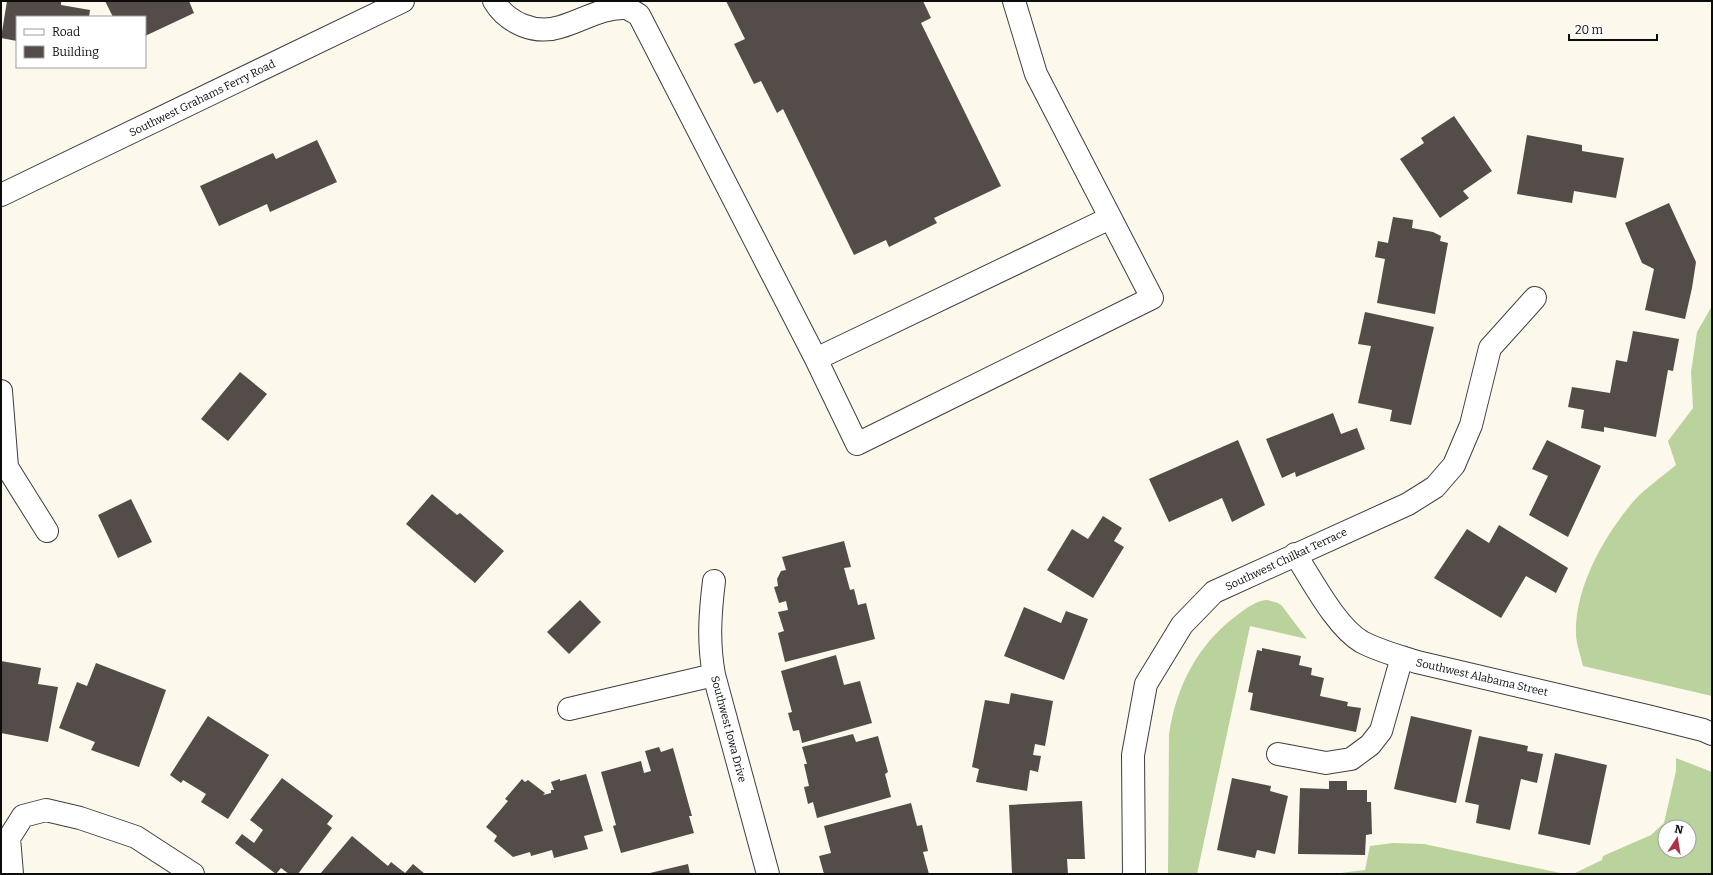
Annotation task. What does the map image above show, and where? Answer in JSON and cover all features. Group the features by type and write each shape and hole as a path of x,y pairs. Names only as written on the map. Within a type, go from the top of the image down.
{"street":[{"name":"Southwest Grahams Ferry Road","path":"1,195 403,1"},
{"path":"494,1 500,11 518,24 536,29 559,28 607,10 627,8 638,15 816,359 857,444 1152,298 1036,74 1014,1"},
{"path":"816,359 1110,218"},
{"name":"Southwest Chilkat Terrace","path":"1134,874 1133,755 1146,684 1182,625 1214,592 1408,504 1435,487 1454,465 1470,425 1490,348 1535,298"},
{"path":"1,391 8,467 46,531"},
{"name":"Southwest Alabama Street","path":"1295,554 1344,627 1361,641 1383,651 1402,657 1703,730 1712,734"},
{"name":"Southwest Iowa Drive","path":"714,581 709,626 710,653 714,676 768,874"},
{"path":"1278,754 1326,763 1351,759 1370,745 1381,731 1402,657"},
{"path":"569,708 714,676"},
{"path":"12,874 9,838 23,816 46,810 80,818 136,837 194,874"}],"green space":[{"path":"1712,306 1712,696 1583,666 1576,636 1580,600 1585,582 1601,548 1632,503 1676,465 1668,441 1693,408 1691,372 1697,332"},
{"path":"1267,600 1278,603 1282,606 1307,639 1250,626 1197,874 1168,874 1169,735 1177,699 1191,667 1212,638 1225,625 1246,609 1256,603"},
{"path":"1676,758 1712,772 1712,874 1573,874 1602,860 1603,856 1651,835 1657,829 1657,859 1697,859 1697,819 1665,819 1676,771"},
{"path":"1393,843 1424,844 1565,874 1332,874 1365,870 1370,846"}],"building":[{"path":"7,1 61,1 61,5 90,10 89,16 16,16 16,41 1,38"},
{"path":"105,1 189,1 194,13 146,36 146,16 112,16"},
{"path":"726,1 923,1 931,18 921,23 1001,186 934,218 937,223 889,247 886,240 854,255 783,109 777,113 761,81 754,84 734,44 745,39"},
{"path":"1454,116 1492,171 1463,191 1469,198 1440,218 1400,159 1424,143 1421,138"},
{"path":"1527,135 1582,145 1582,151 1624,158 1616,198 1574,191 1572,203 1517,194"},
{"path":"317,140 337,182 270,212 267,204 219,226 200,186 273,153 276,159"},
{"path":"1669,203 1696,262 1685,319 1645,310 1654,269 1642,263 1625,223"},
{"path":"1393,217 1413,220 1412,228 1433,232 1441,236 1440,241 1448,243 1435,314 1377,303 1385,259 1375,257 1378,241 1388,243"},
{"path":"1365,312 1434,327 1411,425 1390,421 1392,410 1358,403 1371,346 1358,344"},
{"path":"1633,331 1679,339 1673,371 1668,370 1656,437 1604,427 1604,432 1581,428 1584,410 1568,407 1572,387 1610,393 1616,360 1627,362"},
{"path":"240,372 267,394 228,441 201,419"},
{"path":"1333,413 1341,434 1357,428 1365,449 1296,477 1295,472 1282,478 1266,439"},
{"path":"1238,440 1265,505 1232,522 1222,498 1169,522 1149,479"},
{"path":"1547,440 1601,466 1568,537 1529,515 1548,476 1532,469"},
{"path":"432,494 457,515 460,513 504,551 475,583 406,524"},
{"path":"131,499 152,542 118,558 98,515"},
{"path":"1103,516 1122,528 1114,541 1124,547 1093,598 1047,570 1072,529 1088,539"},
{"path":"1499,525 1568,568 1556,593 1526,576 1501,618 1434,578 1467,529 1489,543"},
{"path":"844,541 851,567 844,568 850,590 854,589 858,605 866,603 875,639 785,662 778,633 784,631 778,612 788,610 786,601 779,603 774,587 778,586 777,579 781,571 786,570 782,557"},
{"path":"580,600 601,622 569,654 547,632"},
{"path":"1024,607 1061,623 1066,611 1088,619 1064,680 1004,656"},
{"path":"1262,648 1301,656 1299,665 1312,668 1311,675 1324,678 1320,696 1348,702 1347,706 1361,708 1356,732 1250,710 1253,693 1248,692 1257,650 1262,651"},
{"path":"836,655 844,685 860,681 872,723 802,743 799,730 793,731 788,713 792,712 781,671"},
{"path":"1,661 41,668 38,684 58,687 48,742 1,733"},
{"path":"96,663 166,690 139,767 91,750 95,742 59,728 77,682 87,686"},
{"path":"1011,693 1053,701 1045,746 1035,744 1033,755 1041,756 1038,772 1030,770 1027,791 976,782 979,769 972,767 985,700 1009,704"},
{"path":"208,716 269,755 228,819 201,802 206,794 183,780 181,783 170,775"},
{"path":"1411,716 1472,730 1456,803 1394,789"},
{"path":"853,734 856,742 878,736 888,772 885,774 891,797 817,818 813,802 808,804 804,787 809,786 804,764 807,764 802,747"},
{"path":"1479,736 1528,746 1527,751 1543,754 1537,783 1521,779 1510,830 1476,823 1479,805 1465,802"},
{"path":"659,747 661,752 673,748 692,816 689,816 694,833 621,853 613,826 616,825 601,772 641,761 644,773 651,771 645,751"},
{"path":"1555,753 1607,765 1590,845 1538,834"},
{"path":"586,774 603,831 584,836 588,849 554,858 552,850 531,856 530,852 513,857 494,841 497,836 486,827 508,801 505,799 522,779 525,782 528,780 545,793 543,795 551,793 551,790 554,790 551,782"},
{"path":"282,778 333,816 327,824 332,828 298,874 289,874 281,868 276,874 235,843 242,834 254,843 263,830 250,820"},
{"path":"1232,778 1271,786 1270,791 1288,796 1275,854 1257,850 1255,858 1217,850"},
{"path":"1329,781 1347,781 1347,790 1367,790 1367,802 1371,802 1372,834 1366,835 1365,855 1298,854 1300,788 1329,789"},
{"path":"1082,801 1085,859 1067,859 1068,874 1012,874 1009,805"},
{"path":"911,803 917,826 922,825 928,851 923,852 929,874 824,874 819,856 831,853 824,826"},
{"path":"352,836 388,866 391,862 405,873 413,864 425,874 320,874"},
{"path":"688,864 690,874 650,874 650,873"}]}
